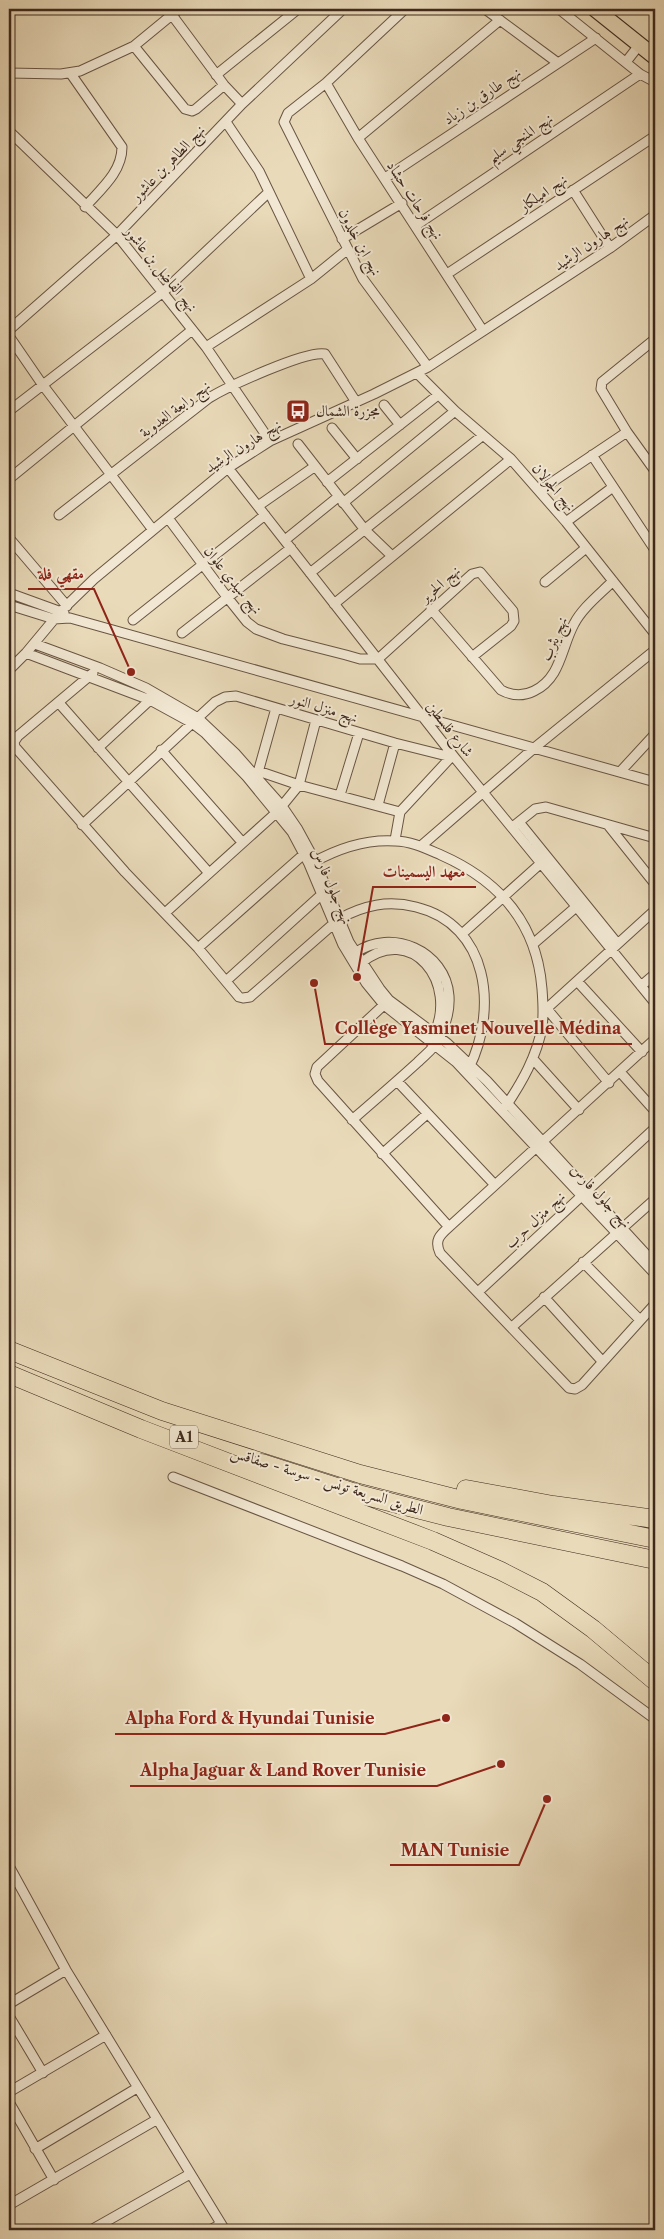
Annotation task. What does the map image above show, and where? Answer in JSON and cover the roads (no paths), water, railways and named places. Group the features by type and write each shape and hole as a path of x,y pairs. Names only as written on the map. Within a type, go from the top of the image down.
{"highway":[{"name":"الطريق السريعة تونس - سوسة - صفاقس","path":"9,1350 162,1411 360,1474 462,1500 655,1539"},
{"name":"الطريق السريعة تونس - سوسة - صفاقس","path":"9,1370 126,1418 362,1495 448,1517 655,1560"},
{"path":"9,1374 140,1429 306,1492 484,1564 542,1592 593,1629 655,1681"},
{"path":"360,1474 438,1484 553,1505 655,1519"}],"main road":[{"path":"595,9 655,57"}],"street":[{"path":"216,75 298,9"},
{"name":"نهج الطاهر بن عاشور","path":"9,330 117,236 242,104 343,9"},
{"path":"326,83 405,9"},
{"path":"485,9 558,63"},
{"path":"559,9 640,74 655,82"},
{"path":"9,73 71,74 134,46 176,12 216,75 242,104"},
{"path":"358,138 500,20"},
{"name":"نهج طارق بن زياد","path":"385,178 596,38"},
{"path":"626,62 640,44"},
{"path":"134,46 182,108 188,111 196,109 224,85"},
{"path":"71,74 122,147 121,161 117,170 85,207"},
{"name":"نهج المنجي سليم","path":"415,226 640,74"},
{"name":"نهج ابن خلدون","path":"326,83 288,113 284,122 342,239 370,288 428,367"},
{"name":"نهج فرحات حشاد","path":"326,83 358,138 484,331"},
{"path":"226,122 252,158 310,279"},
{"name":"نهج الفاضل بن عاشور","path":"9,131 85,207 117,236 206,347 270,441"},
{"name":"نهج اميلكار","path":"447,274 655,136"},
{"path":"573,190 610,248"},
{"path":"9,411 162,293 269,192"},
{"path":"342,239 402,203"},
{"name":"نهج هارون الرشيد","path":"9,670 35,644 64,608 94,579 228,468 270,441 428,367 610,248 655,215"},
{"path":"206,347 310,279 348,249"},
{"path":"9,479 192,330"},
{"path":"9,336 42,384 153,530"},
{"path":"655,339 602,382 602,392 627,432 655,469"},
{"name":"نهج رابعة العدوية","path":"59,515 209,398 232,386 319,353 328,358 356,402"},
{"name":"نهج الجولان","path":"417,373 455,412 511,459 566,522 655,634"},
{"path":"326,482 438,395"},
{"path":"384,405 400,425"},
{"path":"285,540 341,500 455,412"},
{"path":"332,428 357,459"},
{"path":"539,491 627,432"},
{"path":"310,573 482,436"},
{"path":"298,444 314,467 365,530 392,556"},
{"path":"592,455 655,550"},
{"path":"334,604 511,459"},
{"path":"258,506 314,467"},
{"name":"شارع فلسطين","path":"228,468 292,548 453,758 576,907 614,946 655,1003"},
{"path":"566,522 614,487"},
{"path":"133,620 265,515"},
{"name":"نهج سيدي علوان","path":"168,518 227,597 256,630 268,635 360,659 378,659"},
{"path":"9,538 70,618"},
{"path":"182,633 292,548"},
{"path":"545,582 586,548"},
{"name":"نهج الحرير","path":"378,659 431,609 472,574 480,572 513,611 514,621 511,626 472,657"},
{"name":"نهج يثرب","path":"431,609 501,690 510,694 525,695 542,687 554,675 573,624 613,582"},
{"path":"9,593 64,608"},
{"path":"9,605 54,619 70,618 655,782"},
{"name":"نهج جلول فارس","path":"35,644 100,668 146,688 195,721 258,774 312,863 352,961 387,1002 435,1039 468,1068 506,1107 584,1194 655,1264"},
{"path":"421,846 533,749 655,650"},
{"name":"نهج جلول فارس","path":"26,653 91,676 195,721 280,809 304,854 312,863 321,895 361,963 387,1002"},
{"path":"100,668 18,736 14,742 15,747 82,824 198,948 238,996 243,998 250,997 336,922 368,906 403,904 425,909 443,918 462,934 473,950 481,972 485,992 480,1035 468,1068"},
{"name":"نهج منزل النور","path":"195,721 215,702 225,697 236,696 359,733 453,758"},
{"path":"98,748 150,700"},
{"path":"59,703 209,873"},
{"path":"276,708 258,774 400,812"},
{"path":"165,913 280,809 299,785 316,720"},
{"path":"82,824 195,721"},
{"path":"340,796 359,733"},
{"path":"620,772 655,736"},
{"path":"378,805 395,743"},
{"path":"161,750 242,842"},
{"path":"395,840 400,812 453,758"},
{"path":"511,828 535,809 546,807 655,838"},
{"path":"519,822 614,946"},
{"path":"608,825 655,884"},
{"path":"312,863 351,846 395,840 421,846 463,866 479,875 504,896 523,924 533,944 541,976 545,1010 533,1059 506,1107"},
{"path":"198,948 304,854"},
{"path":"462,934 540,864"},
{"path":"226,981 321,895"},
{"path":"533,944 576,907"},
{"path":"545,1010 655,910"},
{"path":"352,1120 429,1051 448,1015 449,995 442,974 429,956 406,944 394,942 371,944 356,953"},
{"path":"361,963 374,953 392,950 409,953 425,963 433,972 441,994 440,1014 435,1039"},
{"path":"641,986 655,974"},
{"path":"577,981 642,1052"},
{"path":"387,1002 317,1066 315,1074 318,1081 352,1120 449,1227"},
{"path":"545,1010 609,1083"},
{"path":"655,1039 609,1083 439,1236 437,1241 440,1253 569,1388 575,1389 582,1385 655,1304"},
{"path":"533,1059 579,1110"},
{"path":"621,1072 655,1111"},
{"path":"397,1081 495,1185"},
{"path":"382,1154 427,1114"},
{"name":"نهج منزل حرب","path":"478,1292 655,1128"},
{"path":"512,1327 544,1296 655,1199"},
{"name":"نهج جلول فارس","path":"619,1230 655,1274"},
{"path":"583,1262 640,1320"},
{"path":"544,1296 602,1361"},
{"path":"173,1478 402,1566 443,1584 515,1623 580,1664 655,1719"},
{"path":"9,1866 12,1882 223,2227 210,2230"},
{"path":"9,2004 66,1970"},
{"path":"9,2016 43,2073"},
{"path":"9,2092 106,2035"},
{"path":"35,2148 137,2088"},
{"path":"9,2102 54,2180"},
{"path":"9,2205 156,2120"},
{"path":"91,2230 190,2174"}],"place":[{"name":"مجزرة الشمال","path":"298,411"},
{"name":"مقهي فلة","path":"131,672"},
{"name":"معهد اليسمينات","path":"357,977"},
{"name":"Collège Yasminet Nouvelle Médina","path":"314,983"},
{"name":"Alpha Ford & Hyundai Tunisie","path":"446,1718"},
{"name":"Alpha Jaguar & Land Rover Tunisie","path":"501,1764"},
{"name":"MAN Tunisie","path":"547,1799"}]}
